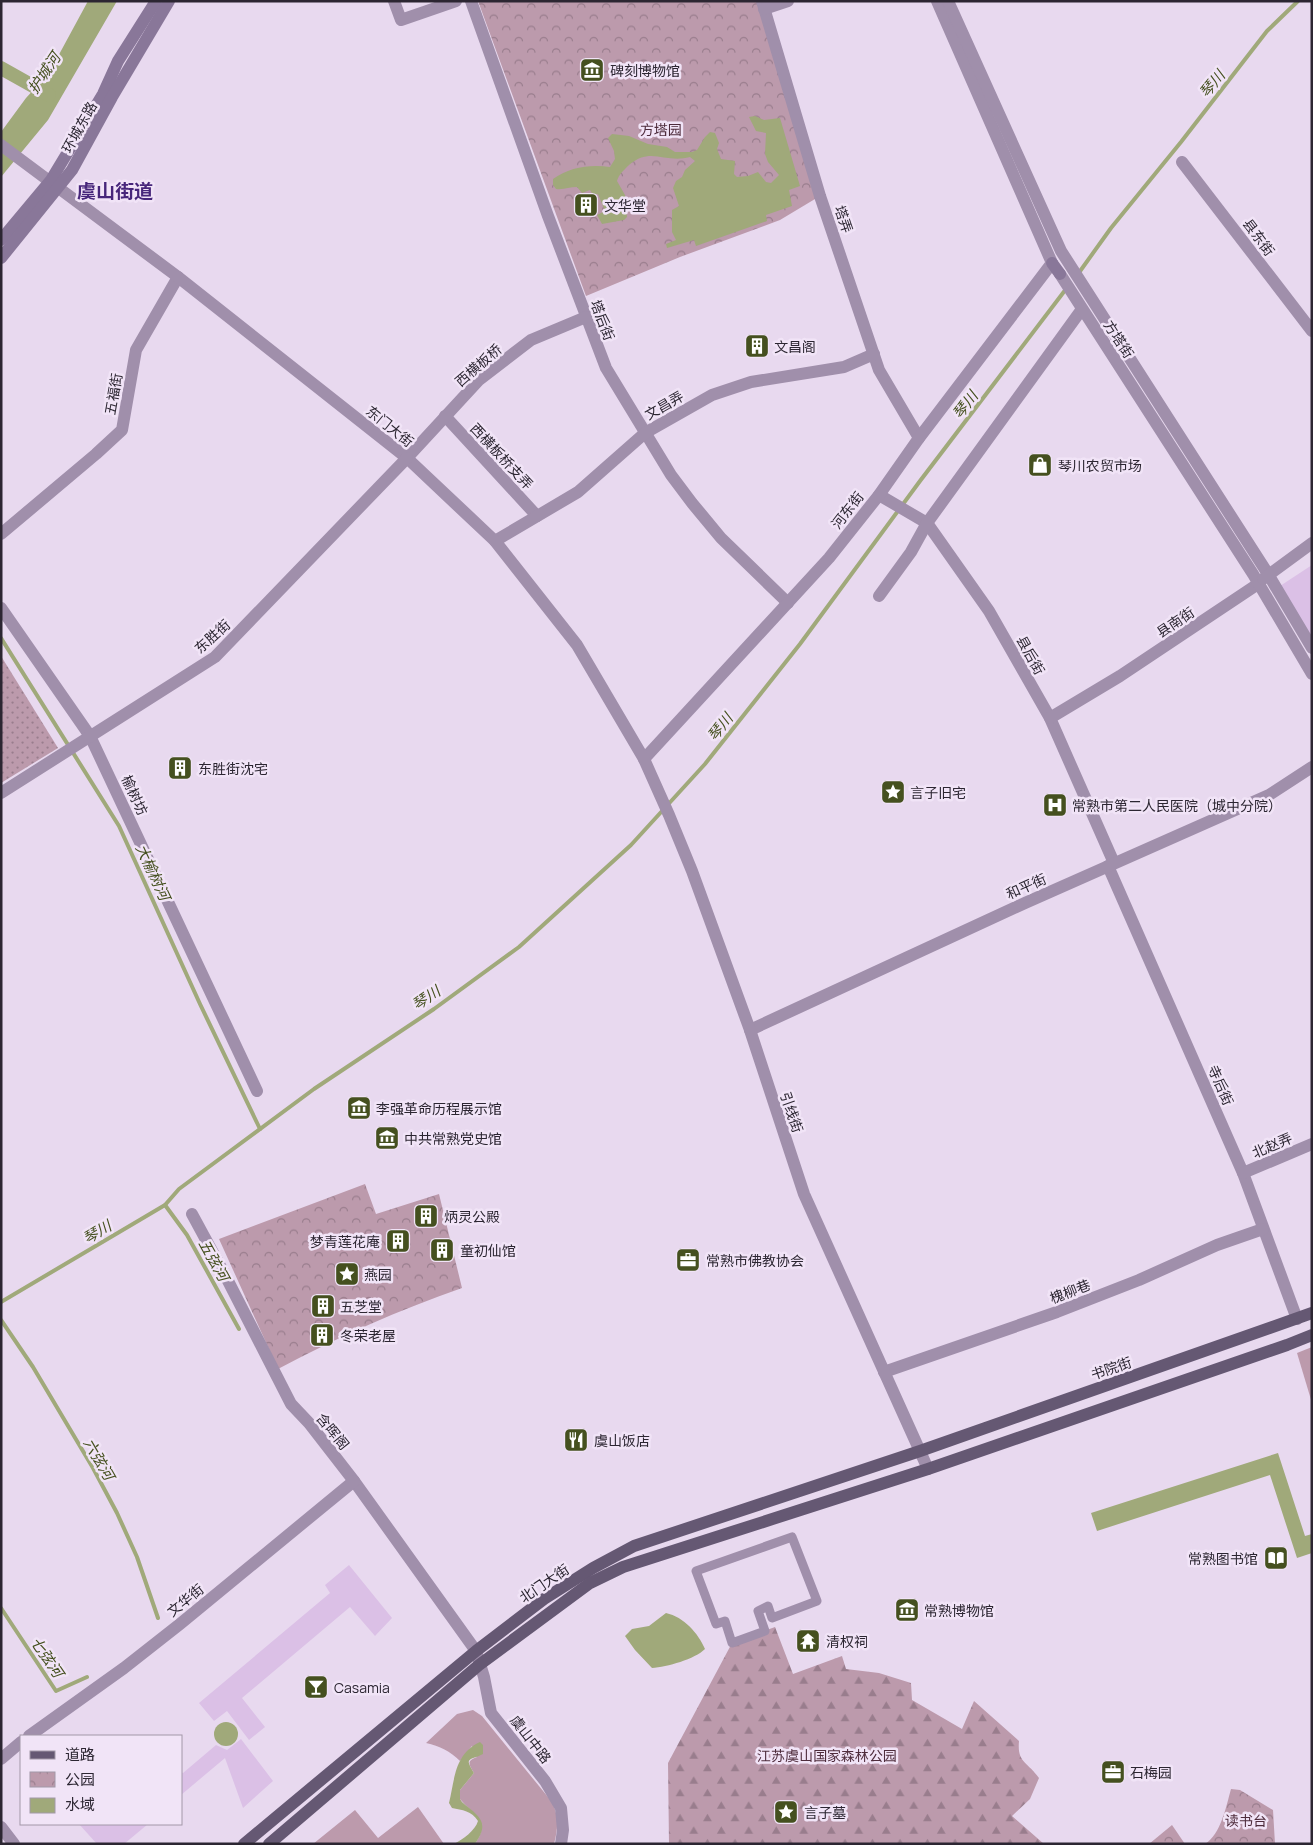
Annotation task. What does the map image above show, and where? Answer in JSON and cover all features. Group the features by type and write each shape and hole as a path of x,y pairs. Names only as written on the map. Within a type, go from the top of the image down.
{"main road":[{"name":"环城东路","path":"1,258 55,184 103,94 118,61 156,1"},
{"name":"环城东路","path":"1,240 55,184 72,170 112,97 169,1"},
{"name":"方塔街","path":"1052,263 1064,269"},
{"name":"书院街","path":"920,1452 1312,1313"},
{"path":"928,1469 1312,1335"},
{"name":"北门大街","path":"244,1844 476,1651 544,1599 593,1568 634,1546 920,1452"},
{"name":"北门大街","path":"268,1844 479,1665 590,1583 623,1567 928,1469"}],"street":[{"path":"394,1 401,20 456,1"},
{"name":"塔后街","path":"471,1 606,368 671,475 721,538 788,603"},
{"path":"763,5 788,1"},
{"name":"方塔街","path":"937,1 1052,263"},
{"name":"方塔街","path":"948,1 1061,251 1064,269 1074,297 1258,584 1312,674"},
{"name":"塔弄","path":"763,5 820,196 879,370 919,438"},
{"name":"东门大街","path":"1,145 178,277 407,458 496,541 577,645 644,759"},
{"name":"县东街","path":"1182,162 1312,330"},
{"name":"河东街","path":"644,759 829,558 879,495 919,438 1052,263"},
{"name":"方塔街","path":"1064,269 1084,287 1268,574 1312,648"},
{"name":"五福街","path":"1,534 122,430 136,350 178,277"},
{"path":"879,596 911,552 927,523 1082,309"},
{"name":"西横板桥","path":"407,458 479,380 531,340 586,317"},
{"name":"文昌弄","path":"496,541 578,492 645,433 712,395 751,382 844,367 874,354"},
{"name":"西横板桥支弄","path":"445,416 537,516"},
{"name":"东胜街","path":"1,793 216,657 407,458"},
{"name":"县后街","path":"879,495 927,523 989,611 1050,718 1111,864"},
{"name":"县南街","path":"1050,718 1120,676 1258,584 1268,574 1312,544"},
{"name":"榆树坊","path":"1,608 85,739 257,1091"},
{"name":"引线街","path":"644,759 692,870 750,1030 804,1194 928,1469"},
{"name":"和平街","path":"750,1030 1111,864 1268,795 1312,767"},
{"name":"寺后街","path":"1111,864 1243,1173 1297,1319"},
{"name":"北赵弄","path":"1243,1173 1312,1144"},
{"name":"含晖阁","path":"192,1214 291,1404 354,1481 476,1651"},
{"name":"槐柳巷","path":"884,1372 1057,1312 1139,1280 1217,1245 1263,1229"},
{"name":"文华街","path":"30,1735 124,1668 354,1481"},
{"path":"792,1536 817,1601 772,1618 768,1606 758,1611 765,1631 732,1643 724,1621 716,1624 696,1571 792,1536"},
{"name":"虞山中路","path":"476,1651 484,1677 491,1714 545,1781 561,1808 563,1830 561,1844"},
{"path":"1,1758 20,1743"},
{"path":"1,1827 14,1844"}],"green space":[{"name":"方塔园","path":"478,1 762,1 820,196 780,220 680,257 586,296"},
{"path":"1,656 58,748 1,783"},
{"name":"燕园","path":"365,1184 376,1214 439,1194 462,1288 415,1305 369,1325 278,1369 219,1239"},
{"path":"1312,1347 1312,1403 1297,1353"},
{"name":"江苏虞山国家森林公园","path":"775,1627 793,1674 842,1656 846,1669 879,1673 911,1683 912,1700 962,1729 974,1701 1019,1741 1021,1758 1039,1778 1030,1799 1012,1816 1044,1844 669,1844 668,1763 732,1643"},
{"path":"473,1710 482,1716 552,1802 556,1812 557,1823 554,1844 475,1844 481,1830 481,1824 475,1814 460,1799 460,1790 474,1773 469,1763 477,1757 472,1746 460,1761 444,1749 426,1743 457,1714"},
{"name":"读书台","path":"1231,1789 1240,1790 1273,1810 1275,1844 1205,1844 1211,1840 1219,1827"},
{"path":"418,1807 444,1844 313,1844 355,1810 378,1838"},
{"path":"1172,1825 1185,1844 1149,1844"}],"shaded area":[{"path":"1312,565 1312,648 1277,588"},
{"path":"349,1565 392,1618 375,1636 350,1607 242,1698 265,1727 249,1740 227,1711 214,1721 199,1703 330,1593 325,1585"},
{"path":"241,1739 273,1781 243,1808 225,1758 182,1794 182,1772 216,1745 227,1750"},
{"path":"80,1825 147,1825 124,1844 97,1844"}],"water":[{"path":"88,1 117,1 48,120 1,177 1,132 26,98 49,73"},
{"path":"755,116 764,120 780,118 800,186 789,190 792,206 766,215 767,221 696,246 694,240 667,248 666,244 676,240 672,232 672,210 679,206 673,188 676,181 682,177 685,170 695,161 690,157 673,159 651,156 637,159 629,165 620,174 617,181 625,195 627,217 624,220 602,224 597,215 605,211 598,194 593,195 590,190 582,193 577,187 556,189 553,185 553,179 573,169 588,166 610,167 615,159 614,151 608,138 612,134 629,136 648,144 667,147 675,152 692,152 697,150 710,132 715,133 719,143 717,149 721,159 735,161 734,174 737,177 748,176 758,172 766,182 771,183 779,175 768,162 765,154 766,133 756,131 749,117"},
{"path":"1278,1453 1305,1536 1312,1534 1312,1553 1297,1558 1270,1475 1097,1531 1091,1513"},
{"path":"666,1613 679,1618 690,1626 705,1649 695,1656 680,1662 652,1668 625,1636 632,1629 649,1626"},
{"path":"226,1722 234,1726 238,1734 234,1742 226,1746 218,1742 214,1734 218,1726"},
{"path":"480,1742 483,1745 483,1754 469,1760 474,1773 460,1790 460,1799 477,1815 482,1824 482,1830 475,1844 454,1844 465,1837 478,1821 470,1813 452,1808 449,1803 460,1760 471,1747"}],"waterway":[{"name":"琴川","path":"1078,274 1111,228 1267,31 1298,1"},
{"name":"护城河","path":"1,68 49,95"},
{"name":"琴川","path":"1,1302 165,1205 179,1189 314,1089 434,1009 519,947 631,845 705,764 800,644 920,481 1066,289"},
{"name":"大榆树河","path":"1,638 119,826 200,1004 260,1129"},
{"name":"五弦河","path":"165,1205 187,1235 239,1329"},
{"name":"六弦河","path":"1,1320 33,1367 93,1468 117,1513 137,1557 158,1618"},
{"name":"七弦河","path":"1,1608 56,1691 87,1677"}],"place":[{"name":"碑刻博物馆","path":"592,70"},
{"name":"文华堂","path":"586,205"},
{"name":"文昌阁","path":"757,346"},
{"name":"琴川农贸市场","path":"1040,465"},
{"name":"东胜街沈宅","path":"180,768"},
{"name":"言子旧宅","path":"893,792"},
{"name":"常熟市第二人民医院（城中分院）","path":"1055,805"},
{"name":"李强革命历程展示馆","path":"359,1108"},
{"name":"中共常熟党史馆","path":"387,1138"},
{"name":"炳灵公殿","path":"426,1216"},
{"name":"梦青莲花庵","path":"398,1241"},
{"name":"童初仙馆","path":"442,1250"},
{"name":"常熟市佛教协会","path":"688,1260"},
{"name":"燕园","path":"347,1274"},
{"name":"五芝堂","path":"323,1306"},
{"name":"冬荣老屋","path":"322,1335"},
{"name":"虞山饭店","path":"576,1440"},
{"name":"常熟图书馆","path":"1276,1558"},
{"name":"常熟博物馆","path":"907,1610"},
{"name":"清权祠","path":"808,1641"},
{"name":"Casamia","path":"316,1687"},
{"name":"石梅园","path":"1113,1772"},
{"name":"言子墓","path":"786,1812"}],"district":[{"name":"虞山街道","path":"115,191"}]}
